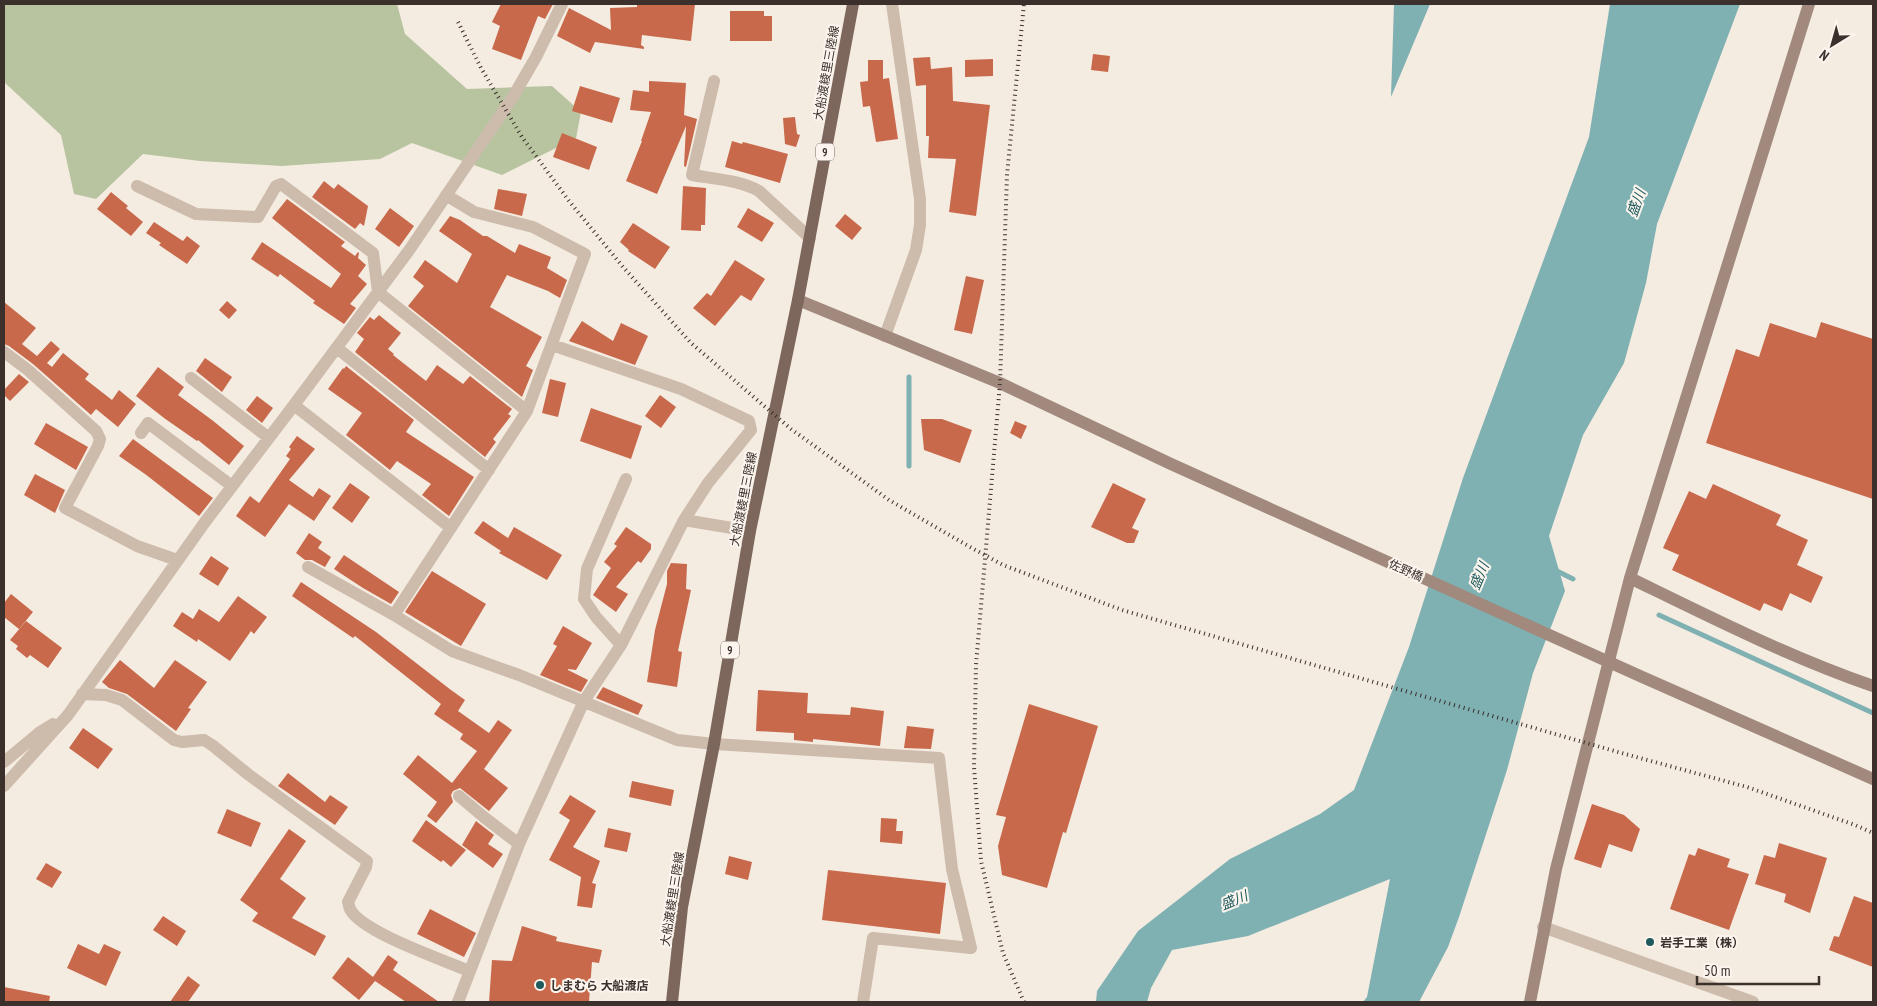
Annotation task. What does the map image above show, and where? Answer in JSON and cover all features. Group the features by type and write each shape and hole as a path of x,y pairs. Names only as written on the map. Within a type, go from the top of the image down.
{"main road":[{"name":"大船渡綾里三陸線","path":"672,1002 682,907 714,744 750,531 798,300 853,4"}],"street":[{"path":"4,786 68,715 177,560 378,292 514,95 562,4"},
{"path":"885,336 916,250 920,216 920,199 892,4"},
{"path":"1530,1002 1543,927 1556,869 1630,578 1810,4"},
{"path":"714,81 692,175 739,183 755,188 810,238"},
{"path":"137,186 196,214 258,217 276,186 282,184 374,252 378,292 527,411"},
{"path":"394,615 527,411 585,254 533,227 474,212 446,195"},
{"name":"佐野橋","path":"798,300 1000,384 1171,464 1873,779"},
{"path":"458,1002 519,844 584,701 621,645 684,520 708,483 752,430 749,421 682,388 552,345"},
{"path":"336,348 489,470"},
{"path":"4,352 28,370 96,431 100,439 65,508 137,546 177,560"},
{"path":"191,378 269,438"},
{"path":"294,405 451,528"},
{"path":"141,433 148,423 232,486"},
{"path":"621,645 596,617 584,599 587,569 626,479"},
{"path":"684,520 750,531"},
{"path":"308,567 394,615 452,651 519,675 677,740 939,758 952,869 971,948 873,938 863,1002"},
{"path":"1630,578 1774,647 1826,670 1873,686"},
{"path":"82,694 106,695 122,700 174,740 182,742 204,740 212,745 249,775 367,861 366,867 348,902 350,910 362,922 383,935 469,971"},
{"path":"4,762 40,732 68,715"},
{"path":"459,796 519,844"},
{"path":"1543,927 1753,1002"}],"green space":[{"path":"4,4 397,4 405,34 467,89 552,86 581,112 576,138 502,175 412,143 380,159 282,166 200,161 143,154 96,199 74,194 61,135 4,82"}],"water":[{"path":"1394,4 1430,4 1391,97"},
{"name":"盛川","path":"1610,4 1740,4 1657,224 1646,283 1624,363 1583,435 1549,536 1565,591 1533,673 1507,770 1448,947 1419,1002 1363,1002 1367,997 1390,879 1248,936 1172,950 1151,988 1147,1002 1096,1002 1097,991 1138,931 1230,859 1320,814 1354,790 1409,647 1463,478 1589,137"}],"building":[{"path":"501,4 553,4 545,19 538,16 521,60 492,49 500,26 492,22"},
{"path":"637,4 695,4 691,41 642,35 641,45 644,49 595,42 590,53 557,36 569,8 611,30 610,8 637,7"},
{"path":"730,11 764,11 764,16 772,16 772,41 730,41"},
{"path":"1093,54 1110,56 1108,72 1091,70"},
{"path":"930,57 931,69 952,67 953,101 990,105 976,216 949,212 956,159 928,158 929,136 926,136 926,85 916,86 913,58"},
{"path":"993,59 993,76 965,77 965,60"},
{"path":"868,60 883,60 883,79 889,78 898,139 876,142 870,106 863,107 860,82 868,81"},
{"path":"649,81 686,83 684,115 697,119 686,167 684,166 686,126 657,194 626,181 651,112 630,110 633,90 649,92"},
{"path":"580,86 620,98 612,123 572,111"},
{"path":"795,117 797,134 800,135 796,147 785,144 783,118"},
{"path":"562,133 597,147 589,170 553,157"},
{"path":"732,141 742,144 743,142 788,154 780,183 725,167"},
{"path":"324,181 334,189 338,184 368,206 364,226 360,223 355,229 312,197"},
{"path":"683,186 706,188 705,225 701,225 701,231 681,230"},
{"path":"498,189 527,194 522,216 494,209"},
{"path":"111,192 143,222 131,236 97,209"},
{"path":"287,199 345,242 341,246 355,256 358,252 358,258 366,265 358,276 367,284 350,304 356,308 344,324 313,303 315,301 280,274 278,277 251,259 262,242 331,288 341,274 272,218"},
{"path":"390,208 414,226 399,247 375,229"},
{"path":"748,208 774,223 762,242 737,227"},
{"path":"845,214 862,228 852,240 835,226"},
{"path":"450,216 515,253 519,244 551,257 547,268 567,280 560,298 548,291 507,275 490,307 542,337 526,366 533,370 522,397 408,306 424,286 413,277 425,260 457,283 472,254 439,231"},
{"path":"154,222 183,241 187,236 200,246 187,264 159,245 161,243 146,233"},
{"path":"633,223 670,247 655,269 628,251 620,242"},
{"path":"735,260 765,279 751,301 741,295 715,326 693,308 707,293 711,296"},
{"path":"966,276 984,280 972,334 954,330"},
{"path":"227,301 237,310 229,319 219,310"},
{"path":"4,302 36,328 22,344 37,356 51,341 60,349 47,363 52,367 63,353 89,374 85,379 112,400 119,390 136,404 118,427 96,409 91,415 33,364 4,344"},
{"path":"379,315 401,333 388,349 426,381 437,365 463,384 470,376 512,409 508,414 511,416 493,439 496,442 485,457 355,352 364,339 357,333 370,317 374,320"},
{"path":"582,321 613,341 621,323 648,336 635,365 569,341"},
{"path":"1821,322 1873,339 1873,499 1706,443 1736,349 1759,357 1770,323 1816,338"},
{"path":"205,358 232,377 222,392 196,371"},
{"path":"346,366 414,420 406,432 474,477 449,516 422,495 431,484 397,461 390,470 346,435 362,413 328,389"},
{"path":"158,367 184,387 178,395 244,446 229,465 198,440 164,418 136,396"},
{"path":"19,374 29,382 10,401 4,395 4,390"},
{"path":"550,379 566,383 558,417 542,413"},
{"path":"660,395 676,407 661,428 645,416"},
{"path":"257,396 273,408 262,423 246,410"},
{"path":"591,408 642,426 631,459 580,441"},
{"path":"921,419 942,419 972,430 960,463 924,450"},
{"path":"1015,421 1027,426 1021,439 1010,433"},
{"path":"46,423 88,447 76,470 34,444"},
{"path":"297,436 315,449 289,480 313,497 319,488 331,496 314,521 289,504 265,537 236,516 250,496 259,503 290,459 286,456 291,449 289,447"},
{"path":"133,439 213,498 199,516 119,456"},
{"path":"35,474 65,490 55,513 24,495"},
{"path":"350,483 370,497 352,523 332,508"},
{"path":"1113,483 1146,499 1132,528 1139,531 1134,543 1127,543 1091,527"},
{"path":"1713,484 1781,515 1776,525 1808,540 1797,565 1823,577 1811,603 1790,593 1782,611 1764,603 1760,611 1672,570 1679,555 1663,548 1689,491 1706,499"},
{"path":"483,521 508,538 514,527 562,555 547,580 499,553 501,551 474,533"},
{"path":"626,527 651,544 651,549 641,563 638,561 616,587 628,594 616,612 593,595 611,568 604,562 617,546 614,544"},
{"path":"309,533 322,542 318,548 331,557 325,567 312,560 305,560 296,553"},
{"path":"344,555 399,592 391,604 334,569"},
{"path":"211,556 229,568 218,586 199,574"},
{"path":"671,563 687,564 686,589 691,590 678,651 682,652 677,687 647,682 655,630 667,584 667,571"},
{"path":"432,571 486,604 461,646 405,612"},
{"path":"301,582 376,632 465,700 458,711 489,733 498,720 512,730 484,769 508,788 489,811 460,788 453,791 451,795 453,802 436,823 427,816 437,802 403,774 418,755 452,783 477,751 460,739 463,734 434,714 441,704 355,636 353,638 292,596"},
{"path":"11,594 33,612 19,629 4,617 4,603"},
{"path":"238,596 267,617 254,634 251,631 230,661 198,639 197,642 173,626 182,612 193,619 199,609 219,622"},
{"path":"26,621 62,648 48,668 30,655 27,658 16,649 18,646 10,640"},
{"path":"563,626 592,643 576,670 568,669 588,680 581,692 540,675 557,646 553,644"},
{"path":"120,660 154,688 175,660 207,682 188,708 191,709 176,731 127,694 109,688 102,682"},
{"path":"603,687 643,705 638,715 596,698"},
{"path":"758,690 808,693 807,713 850,715 851,707 884,711 880,746 813,739 813,742 794,740 794,733 756,731"},
{"path":"1029,704 1098,726 1066,833 1063,832 1047,888 1002,875 998,846 1006,817 996,815"},
{"path":"907,726 934,729 931,749 904,748"},
{"path":"83,728 113,749 98,769 69,748"},
{"path":"288,773 325,802 330,795 348,807 335,825 278,786"},
{"path":"632,781 674,790 671,806 629,797"},
{"path":"570,795 596,811 573,847 600,861 592,883 596,884 592,908 577,906 581,877 549,860 570,820 559,813"},
{"path":"1592,804 1624,815 1640,829 1632,852 1609,844 1601,868 1574,859"},
{"path":"227,809 261,823 251,847 217,833"},
{"path":"881,818 897,819 896,831 903,831 902,844 880,842"},
{"path":"426,820 466,850 451,867 412,841"},
{"path":"476,821 494,835 488,844 503,854 493,868 462,845"},
{"path":"608,828 631,833 627,852 604,847"},
{"path":"289,829 306,841 280,879 306,898 292,918 326,936 315,956 252,921 258,913 240,900"},
{"path":"1779,843 1827,858 1810,913 1784,902 1786,894 1755,884 1764,855 1775,858"},
{"path":"1698,848 1730,859 1727,867 1749,874 1729,930 1670,909 1689,854 1695,856"},
{"path":"729,856 752,862 748,880 725,874"},
{"path":"46,863 62,872 52,888 36,879"},
{"path":"828,870 946,883 940,934 822,920"},
{"path":"1854,896 1873,903 1873,967 1829,950 1834,936 1839,937"},
{"path":"430,909 476,933 464,957 417,934"},
{"path":"163,916 186,931 177,946 153,930"},
{"name":"しまむら 大船渡店","path":"522,926 557,937 556,941 602,950 599,963 592,962 589,1002 489,1002 492,960 512,961"},
{"path":"78,944 99,954 104,944 121,952 106,986 67,968"},
{"path":"388,955 398,962 393,970 439,1002 406,1002 375,981 359,1000 332,978 348,957 373,977"},
{"path":"188,976 200,985 188,1002 170,1002"},
{"path":"4,987 50,996 49,1002 4,1002"}],"waterway":[{"path":"909,377 909,466"},
{"path":"1553,569 1573,579"},
{"path":"1659,615 1873,713"}],"railway":[{"path":"1024,4 1007,175 1000,383 976,665 974,767 981,861 1003,953 1024,1002"},
{"path":"458,22 481,68 522,137 569,201 623,267 691,343 791,429 889,500 970,547 1003,565 1122,610 1747,787 1873,833"}],"place":[{"name":"岩手工業（株）","path":"1650,942"},
{"name":"しまむら 大船渡店","path":"540,985"}]}
